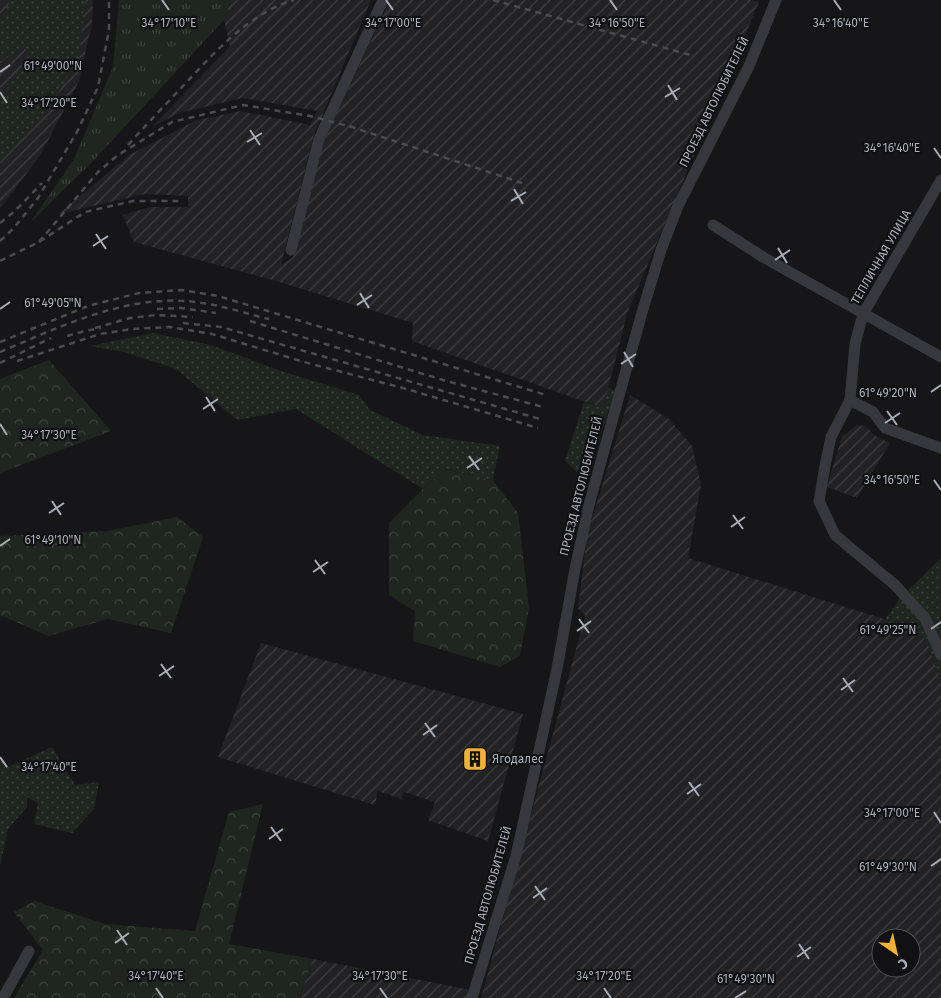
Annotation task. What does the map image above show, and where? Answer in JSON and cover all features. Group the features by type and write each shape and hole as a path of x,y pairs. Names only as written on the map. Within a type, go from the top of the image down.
{"street":[{"path":"291,250 319,139 383,0"},
{"name":"ПРОЕЗД АВТОЛЮБИТЕЛЕЙ","path":"472,998 516,856 589,505 655,269 678,206 749,66 776,0"},
{"name":"ТЕПЛИЧНАЯ УЛИЦА","path":"941,180 863,314 855,344 850,400 831,437 819,501 835,535 895,585 925,618 941,655"},
{"path":"713,225 763,257 941,357"},
{"path":"850,400 872,412 885,428 941,448"},
{"path":"3,998 28,951"}],"shaded area":[{"path":"0,0 93,0 92,24 79,81 41,154 0,209"},
{"path":"231,0 371,0 314,135 281,265 293,257 322,145 390,0 751,0 759,2 628,311 603,408 412,341 413,323 276,281 134,242 123,215 150,207 188,207 188,196 145,194 59,214 129,155 197,120 240,111 310,125 317,111 243,98 179,113 152,127 230,46 224,20"},
{"path":"630,395 669,419 692,446 701,485 688,558 922,632 941,678 941,998 481,998 585,616 578,608 587,535"},
{"path":"857,425 866,426 874,435 890,443 857,498 827,487 842,436"},
{"path":"261,643 523,714 488,841 428,820 435,802 404,792 401,799 378,791 375,805 218,757"},
{"path":"313,959 471,990 467,998 299,998"}],"green space":[{"path":"11,0 85,0 79,57 48,110 0,162 0,97 28,61 25,47 0,62 0,20"},
{"path":"119,0 231,0 224,20 93,161 30,223 74,159 113,67"},
{"path":"153,333 211,345 281,371 359,395 370,410 423,435 500,446 493,480 445,469 423,489 296,409 237,420 176,369 124,352 90,346"},
{"path":"49,360 111,431 0,473 0,379"},
{"path":"608,388 616,390 600,436 589,460 576,472 565,460 584,402 603,408"},
{"path":"445,469 493,480 518,513 529,607 520,656 500,667 413,641 415,611 389,595 389,523"},
{"path":"177,517 203,537 171,633 108,619 48,636 0,615 0,536 108,531"},
{"path":"941,558 941,678 922,633 885,619 901,597"},
{"path":"52,747 75,785 99,782 94,809 72,833 34,824 38,803 27,797 27,807 8,829 0,866 0,760 8,767"},
{"path":"263,804 229,944 313,959 299,998 14,998 43,950 14,912 34,901 105,924 195,931 229,812"}],"railway":[{"path":"0,241 13,229 38,198 78,130 98,87 109,30 109,0"},
{"path":"128,145 207,60 233,36 247,24 277,6 294,0"},
{"path":"493,0 694,56"},
{"path":"39,242 98,172 118,155 172,122 243,105 310,116 352,127 522,183"},
{"path":"0,223 15,211 42,183"},
{"path":"0,261 39,242 85,212 133,201 180,201"},
{"path":"0,342 88,306 139,293 182,290 218,296 546,395"},
{"path":"0,352 98,313 150,302 202,303 269,319"},
{"path":"157,309 182,308 216,313"},
{"path":"95,328 130,318 156,315 193,317"},
{"path":"250,321 443,380 543,407"},
{"path":"183,323 221,327 540,419"},
{"path":"17,361 100,334 132,329 170,327 212,334 538,428"},
{"path":"67,336 101,328"},
{"path":"0,363 51,338"}],"place":[{"name":"Ягодалес","path":"475,759"}]}
